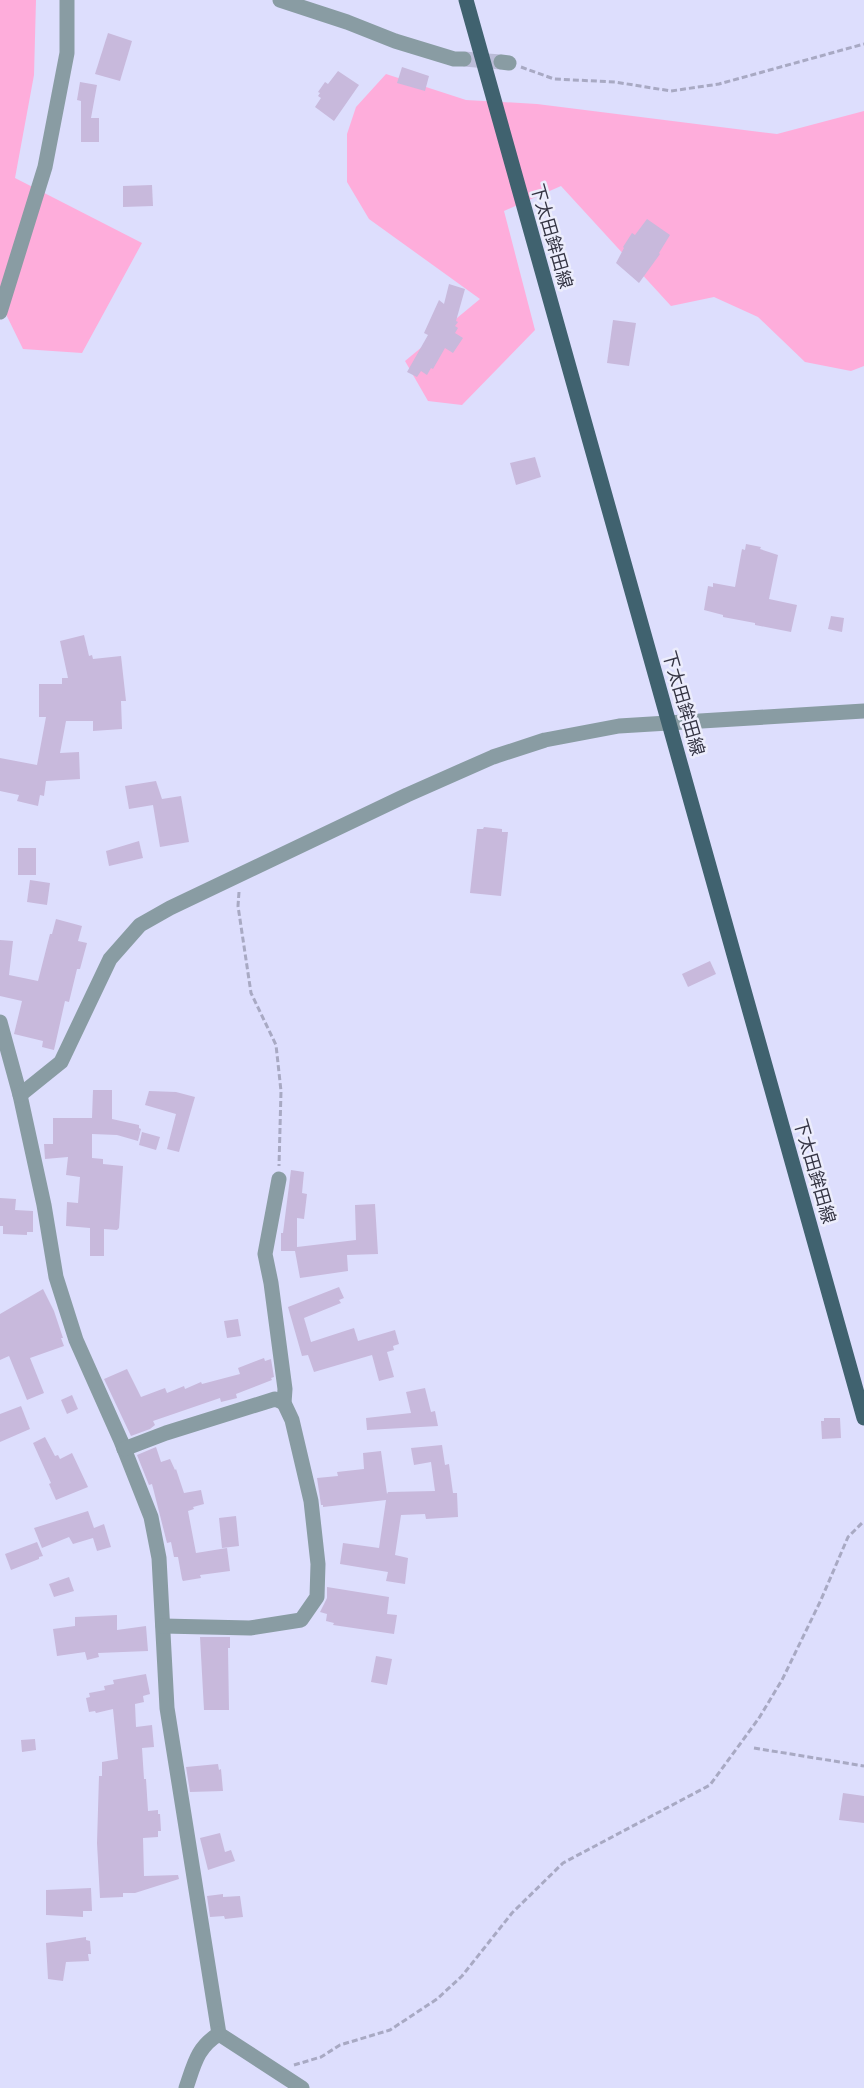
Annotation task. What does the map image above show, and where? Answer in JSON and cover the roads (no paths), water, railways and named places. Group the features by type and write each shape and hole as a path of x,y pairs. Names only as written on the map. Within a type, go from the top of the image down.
{"main road":[{"name":"下太田鉾田線","path":"466,0 864,1418"}],"street":[{"path":"0,312 45,167 67,53 67,0"},
{"path":"280,0 395,41 454,59 464,59"},
{"path":"21,1095 61,1062 110,959 140,925 170,908 493,757 545,740 619,726 864,711"},
{"path":"0,1022 21,1095 44,1205 56,1277 76,1340 151,1517 159,1558 166,1708 219,2034 302,2088"},
{"path":"163,1626 250,1628 301,1620 316,1597 318,1564 311,1501 292,1420 284,1404 284,1377 265,1254 279,1179"},
{"path":"124,1449 166,1433 275,1400 284,1404"},
{"path":"186,2088 196,2060 207,2042 219,2034"}],"tunnel":[{"path":"464,59 501,62"}]}
